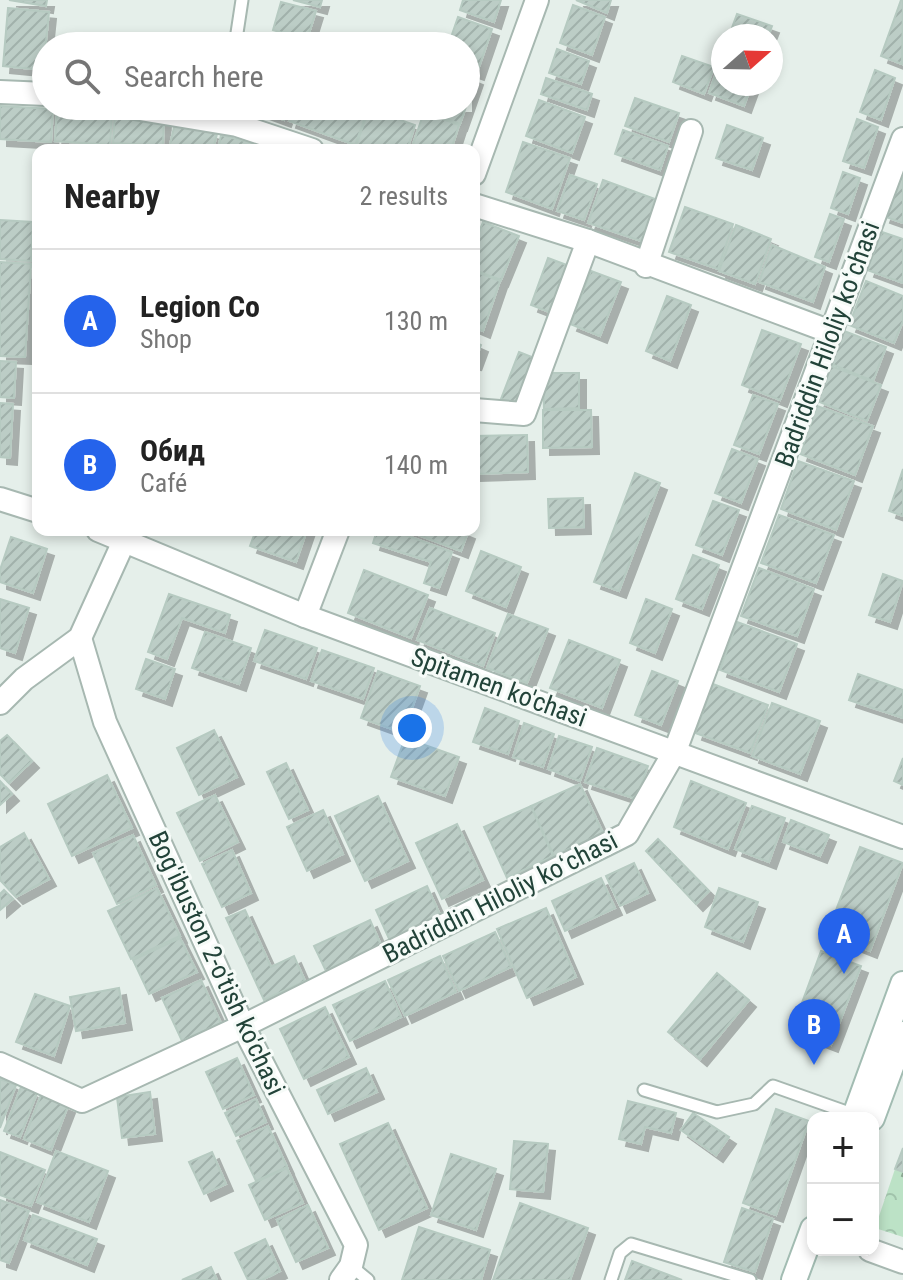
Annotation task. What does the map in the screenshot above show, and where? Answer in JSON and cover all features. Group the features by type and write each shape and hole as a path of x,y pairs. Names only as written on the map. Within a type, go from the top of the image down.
{"main road":[{"path":"862,1112 903,984"},
{"path":"863,1112 903,1034"},
{"path":"794,1280 807,1245"},
{"path":"812,1280 821,1256"}],"street":[{"path":"480,157 537,0"},
{"path":"0,92 32,93"},
{"path":"237,120 297,144"},
{"path":"646,266 691,131"},
{"name":"Badriddin Hiloliy koʻchasi","path":"0,1064 82,1101 243,1026 627,834 675,751 903,139"},
{"path":"480,207 588,241 646,266 831,332"},
{"path":"480,410 524,414 588,241"},
{"path":"0,499 32,509"},
{"name":"Spitamen ko'chasi","path":"116,536 305,616 903,837"},
{"path":"305,616 336,536"},
{"path":"0,703 24,679 80,638 125,539"},
{"name":"Bog'ibuston 2-o'tish ko'chasi","path":"80,638 105,722 243,1026 356,1245 353,1275"},
{"path":"879,1253 903,1262"}],"lane":[{"path":"237,32 242,0"},
{"path":"644,1090 717,1112 754,1104 773,1086 846,1112"},
{"path":"611,1280 620,1253 631,1244 750,1280"}],"green space":[{"path":"895,1169 903,1172 903,1237 879,1229 879,1216"}],"building":[{"path":"9,0 47,0 46,6"},
{"path":"293,0 322,0 320,7"},
{"path":"463,0 501,0 494,22 460,10"},
{"path":"576,0 611,0 607,13"},
{"path":"903,0 902,64 881,56"},
{"path":"281,2 316,11 309,32 273,30"},
{"path":"573,5 605,17 592,55 560,43"},
{"path":"8,8 49,12 47,32 32,32 32,69 3,66"},
{"path":"737,14 766,24 733,24"},
{"path":"458,17 492,29 480,64 480,32 453,32"},
{"path":"557,49 589,61 581,84 549,73"},
{"path":"682,56 711,66 704,94 673,82"},
{"path":"875,70 895,78 881,120 860,112"},
{"path":"546,78 592,94 587,110 541,94"},
{"path":"717,96 748,96 744,106"},
{"path":"635,98 679,113 669,142 625,126"},
{"path":"539,100 585,117 572,153 526,136"},
{"path":"0,106 32,108 32,120 52,120 51,142 0,139"},
{"path":"857,119 878,127 864,168 843,161"},
{"path":"56,120 112,120 110,144 55,141"},
{"path":"115,120 164,120 163,144 113,143"},
{"path":"289,120 364,120 355,144"},
{"path":"365,120 401,120 415,125 409,144 357,144"},
{"path":"421,120 446,120 459,125 453,144 413,144"},
{"path":"175,123 217,134 214,144 170,144"},
{"path":"727,125 763,138 752,170 716,158"},
{"path":"623,130 668,146 660,170 615,154"},
{"path":"221,135 256,144 219,144"},
{"path":"523,142 570,158 552,209 506,192"},
{"path":"843,172 860,178 848,214 831,208"},
{"path":"570,175 597,184 584,220 557,211"},
{"path":"898,176 903,178 903,223 883,216"},
{"path":"603,180 658,200 644,242 588,223"},
{"path":"685,207 733,224 718,269 669,252"},
{"path":"830,214 844,219 829,262 815,257"},
{"path":"0,220 32,222 31,261 0,259"},
{"path":"483,222 519,236 501,280 480,272 480,230"},
{"path":"736,225 771,239 755,284 719,271"},
{"path":"882,232 903,239 903,283 867,270"},
{"path":"772,245 825,267 813,302 759,282"},
{"path":"548,258 575,268 557,315 531,305"},
{"path":"0,262 31,264 25,357 0,356"},
{"path":"591,271 621,282 600,336 570,324"},
{"path":"480,273 500,281 483,331 480,330"},
{"path":"866,281 903,296 903,321 894,343 849,325"},
{"path":"667,296 691,305 670,361 646,351"},
{"path":"762,330 801,344 780,400 742,385"},
{"path":"844,331 886,347 873,381 831,364"},
{"path":"519,352 542,361 524,408 501,399"},
{"path":"0,361 16,362 14,398 0,397"},
{"path":"831,366 881,385 867,421 817,401"},
{"path":"543,373 579,373 579,408 544,409"},
{"path":"753,395 778,404 759,454 734,445"},
{"path":"0,403 13,404 10,458 0,457"},
{"path":"817,406 873,426 855,475 800,454"},
{"path":"543,410 591,410 592,447 543,448"},
{"path":"527,435 528,472 480,474 480,436"},
{"path":"732,449 758,459 741,503 715,493"},
{"path":"798,461 854,481 836,530 781,509"},
{"path":"903,469 903,516 889,511"},
{"path":"635,473 660,483 619,591 594,582"},
{"path":"583,498 584,527 549,528 548,499"},
{"path":"713,501 739,510 722,555 696,545"},
{"path":"779,515 834,535 816,583 761,563"},
{"path":"254,536 305,536 296,562 250,546"},
{"path":"375,536 408,536 452,552 439,588 424,583 431,562 373,543"},
{"path":"421,536 467,536 461,551"},
{"path":"11,537 47,549 33,593 0,582 0,570"},
{"path":"481,551 521,567 506,607 466,591"},
{"path":"693,555 719,565 702,609 676,599"},
{"path":"759,568 814,589 797,636 741,616"},
{"path":"364,570 428,595 411,638 348,613"},
{"path":"883,574 903,581 890,622 869,615"},
{"path":"169,594 230,615 225,633 182,618 167,659 148,652"},
{"path":"0,599 29,608 15,653 0,648"},
{"path":"646,599 672,609 655,653 630,643"},
{"path":"430,608 495,633 483,666 417,640"},
{"path":"508,614 548,629 527,683 487,668"},
{"path":"737,622 797,644 779,692 720,670"},
{"path":"265,630 317,648 306,679 254,661"},
{"path":"205,632 251,648 239,684 192,668"},
{"path":"569,640 620,660 602,708 550,688"},
{"path":"322,650 374,668 363,699 311,681"},
{"path":"146,659 175,669 165,699 136,689"},
{"path":"378,671 420,686 403,733 361,718"},
{"path":"652,671 678,681 661,725 635,715"},
{"path":"858,674 903,690 903,718 849,700"},
{"path":"713,684 768,705 750,753 695,733"},
{"path":"772,703 820,721 800,774 752,756"},
{"path":"485,708 519,721 508,754 473,742"},
{"path":"524,723 554,734 543,767 513,757"},
{"path":"214,730 237,777 199,795 177,748"},
{"path":"7,735 32,761 9,783 0,774 0,741"},
{"path":"559,736 592,747 580,781 548,769"},
{"path":"405,738 459,757 445,796 391,777"},
{"path":"597,748 648,766 636,799 585,782"},
{"path":"903,758 903,785 894,781"},
{"path":"286,763 308,810 289,819 267,772"},
{"path":"107,775 132,828 72,856 48,804"},
{"path":"0,781 12,794 0,805"},
{"path":"691,781 746,803 728,849 674,827"},
{"path":"580,784 603,833 554,856 531,806"},
{"path":"215,795 238,842 200,861 177,813"},
{"path":"378,796 408,861 365,881 335,816"},
{"path":"531,806 553,856 507,878 484,827"},
{"path":"752,806 785,818 769,862 735,849"},
{"path":"323,810 343,854 307,871 287,827"},
{"path":"791,820 829,835 820,856 783,842"},
{"path":"457,824 483,880 442,899 416,843"},
{"path":"24,833 49,879 16,897 0,880 0,847"},
{"path":"133,835 156,885 117,904 93,853"},
{"path":"658,839 709,891 696,904 646,851"},
{"path":"860,847 903,863 870,951 827,934"},
{"path":"232,850 251,893 222,907 202,864"},
{"path":"634,863 648,893 620,906 606,876"},
{"path":"601,878 615,908 565,931 552,901"},
{"path":"427,886 441,917 390,941 376,910"},
{"path":"157,888 180,936 131,959 108,911"},
{"path":"719,888 758,902 743,942 705,927"},
{"path":"4,890 13,899 0,910 0,894"},
{"path":"546,908 576,977 527,998 497,929"},
{"path":"245,910 271,967 294,956 305,981 264,1000 226,918"},
{"path":"370,920 381,945 326,971 314,946"},
{"path":"495,932 511,967 459,991 443,956"},
{"path":"180,938 197,972 149,994 133,960"},
{"path":"821,951 861,966 831,1045 792,1030"},
{"path":"440,956 456,992 405,1016 388,980"},
{"path":"717,973 749,1000 700,1059 668,1032"},
{"path":"201,980 221,1023 182,1041 162,998"},
{"path":"385,981 401,1017 350,1041 333,1005"},
{"path":"119,988 125,1023 76,1031 70,997"},
{"path":"35,994 70,1006 54,1056 16,1042"},
{"path":"325,1007 349,1057 304,1079 280,1029"},
{"path":"237,1058 254,1095 223,1109 206,1072"},
{"path":"366,1068 377,1092 328,1114 317,1090"},
{"path":"0,1079 16,1085 0,1128"},
{"path":"21,1087 37,1093 20,1137 4,1131"},
{"path":"150,1092 155,1134 122,1138 117,1097"},
{"path":"41,1095 68,1106 51,1150 24,1139"},
{"path":"256,1099 266,1122 236,1136 225,1113"},
{"path":"628,1101 676,1113 671,1133 645,1127 641,1144 619,1139"},
{"path":"776,1109 807,1120 776,1215 743,1203"},
{"path":"693,1113 729,1137 716,1155 681,1130"},
{"path":"388,1123 427,1208 379,1230 340,1144"},
{"path":"268,1126 287,1167 256,1181 237,1141"},
{"path":"514,1141 548,1144 543,1192 510,1189"},
{"path":"903,1148 903,1172 895,1169"},
{"path":"56,1151 108,1171 89,1222 37,1202"},
{"path":"0,1152 45,1170 31,1206 0,1195"},
{"path":"212,1152 226,1184 204,1194 189,1162"},
{"path":"451,1154 496,1169 476,1230 431,1215"},
{"path":"287,1168 303,1203 265,1220 249,1185"},
{"path":"0,1200 29,1211 9,1263 0,1260"},
{"path":"520,1203 588,1228 570,1280 493,1280"},
{"path":"308,1205 328,1248 296,1262 277,1220"},
{"path":"742,1208 773,1219 755,1272 724,1262"},
{"path":"33,1215 97,1239 87,1265 24,1240"},
{"path":"419,1227 490,1250 481,1280 402,1280"},
{"path":"265,1239 280,1271 262,1280 248,1280 235,1253"},
{"path":"632,1261 682,1280 625,1280"},
{"path":"211,1267 217,1280 182,1280"}],"place":[{"name":"Legion Co","path":"844,974"},
{"name":"Обид","path":"814,1065"}]}
